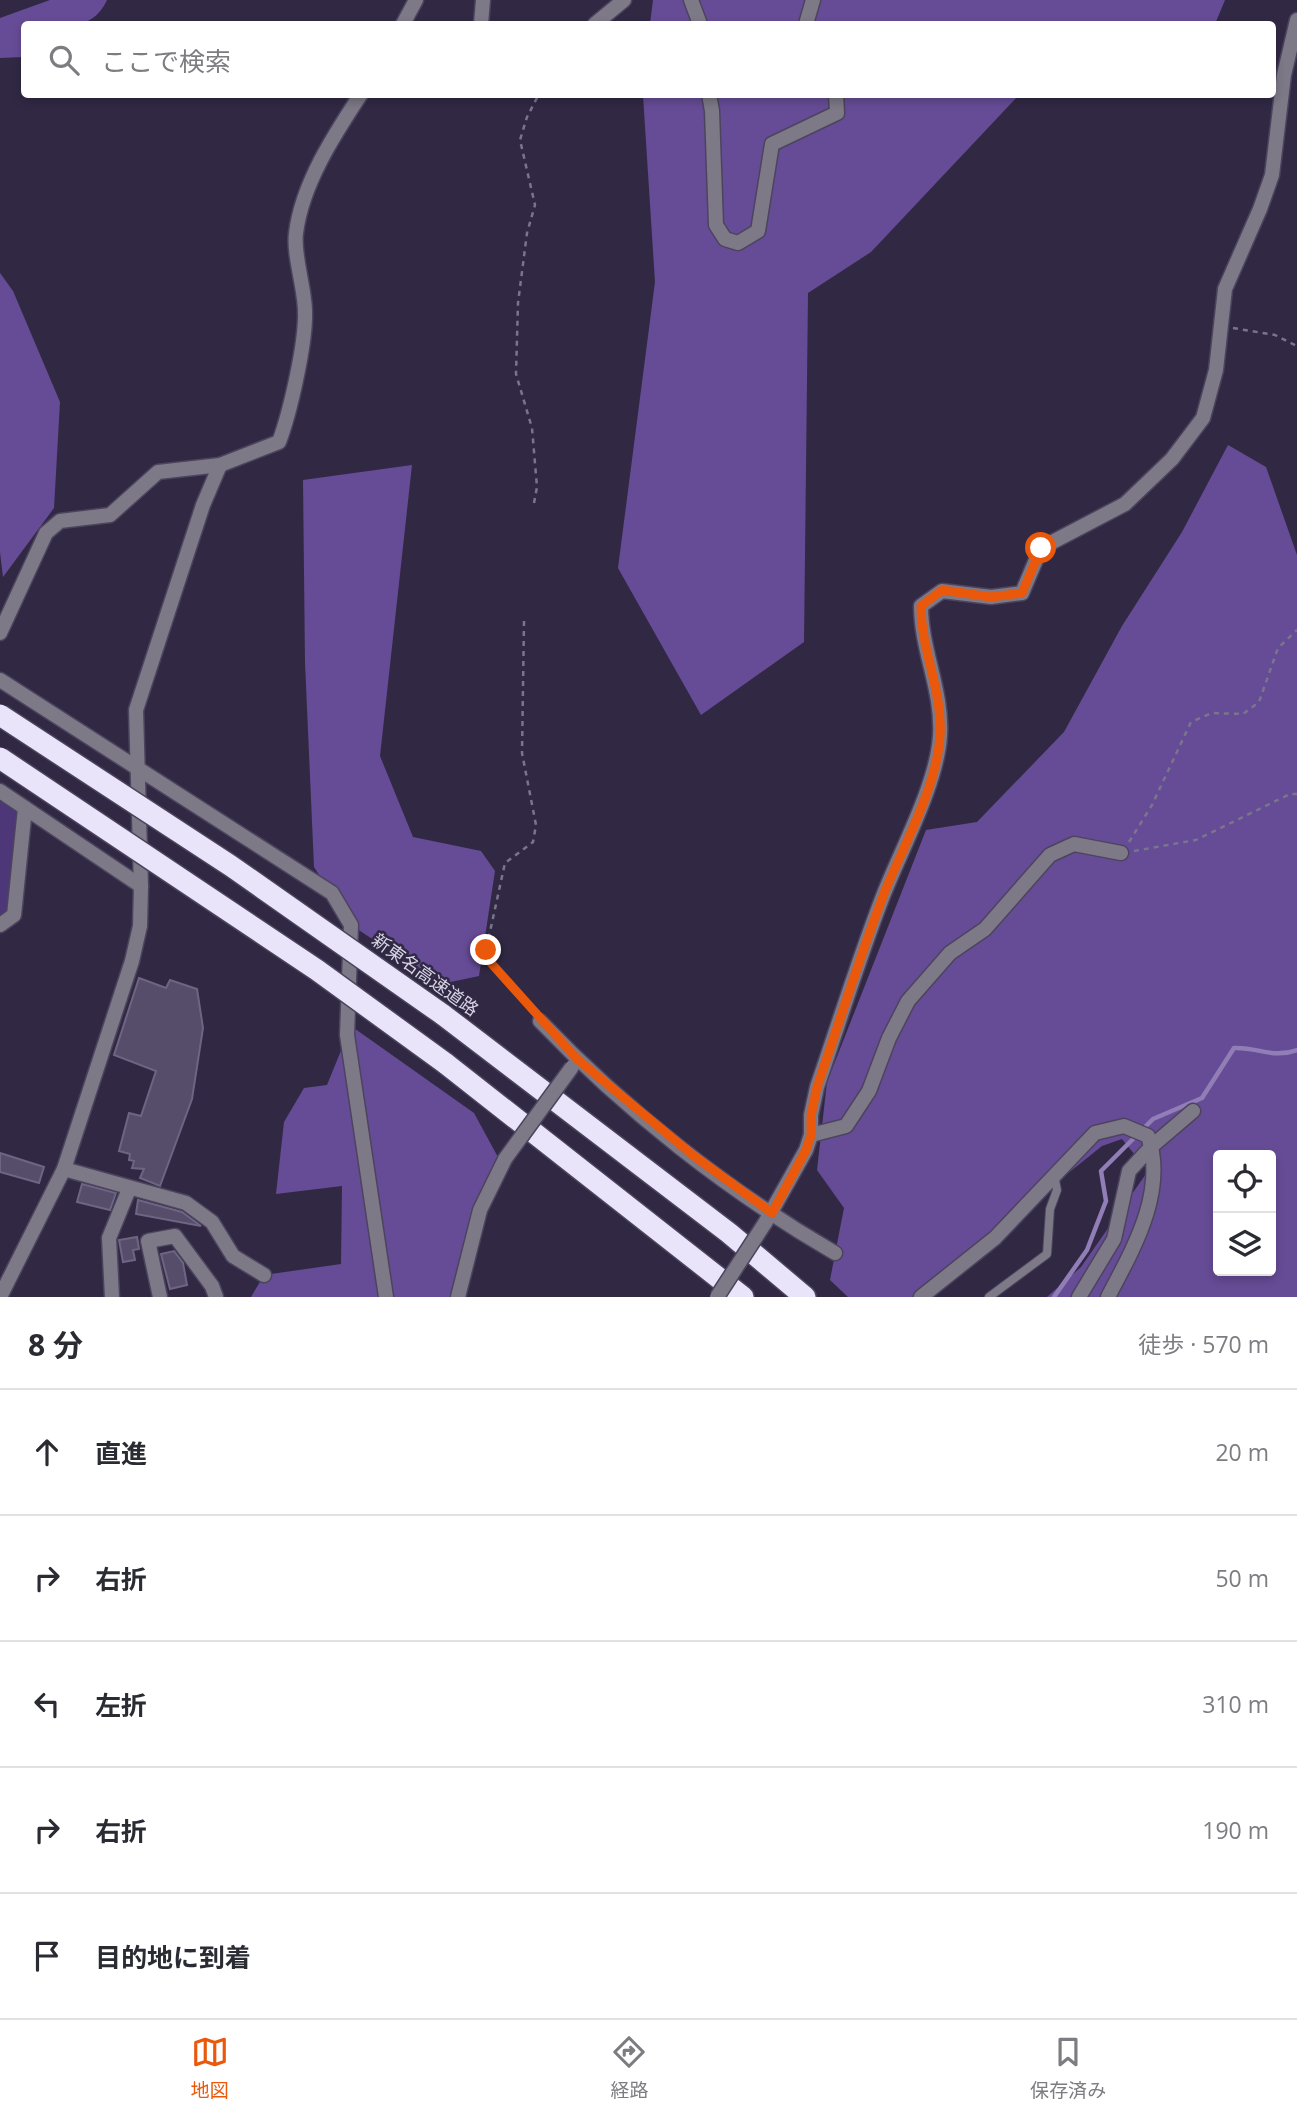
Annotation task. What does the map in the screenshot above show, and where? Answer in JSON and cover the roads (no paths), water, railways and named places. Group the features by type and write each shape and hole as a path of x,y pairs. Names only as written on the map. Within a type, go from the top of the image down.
{"highway":[{"name":"新東名高速道路","path":"0,715 231,866 442,1014 729,1233 805,1297"},
{"path":"0,758 273,940 445,1063 743,1297"}],"street":[{"path":"405,21 416,0"},
{"path":"481,21 483,0"},
{"path":"598,21 624,0"},
{"path":"691,0 699,21"},
{"path":"807,21 813,0"},
{"path":"717,1297 769,1218 811,1135 811,1115 817,1087 877,912 932,777 940,737 938,686 921,628 921,606 942,590 991,597 1022,593 1041,548 1125,504 1172,459 1203,418 1216,370 1225,289 1272,175 1284,75 1297,20"},
{"path":"0,633 46,533 60,521 110,515 158,472 220,465 279,442 286,423 305,313 295,236 303,202 325,153 359,98"},
{"path":"709,98 716,225 725,239 738,243 758,232 772,144 837,113 835,98"},
{"path":"0,1297 64,1169 132,961 140,926 141,886 136,710 203,505 220,465"},
{"path":"0,680 332,892 351,925 347,1035 386,1297"},
{"path":"0,791 141,886"},
{"path":"0,925 14,915 25,808"},
{"path":"811,1135 846,1126 869,1091 908,1001 950,953 985,929 1050,855 1074,844 1121,853"},
{"path":"540,1021 574,1063 769,1218 835,1252"},
{"path":"458,1297 480,1210 505,1159 574,1063"},
{"path":"1079,1297 1114,1239 1129,1171 1150,1141 1193,1111"},
{"path":"921,1297 995,1238 1096,1133 1124,1126 1150,1141"},
{"path":"1108,1297 1140,1234 1152,1191 1150,1141"},
{"path":"64,1169 186,1203 212,1222 224,1237 233,1256 264,1275"},
{"path":"112,1297 109,1238 129,1189"},
{"path":"160,1297 148,1241 175,1236 212,1286 216,1297"}],"lane":[{"path":"989,1297 1047,1254 1050,1209 1057,1190 1054,1175"}],"waterway":[{"path":"1054,1297 1087,1250 1106,1201 1101,1171 1153,1119 1202,1098 1234,1048 1273,1053 1297,1050"}]}
